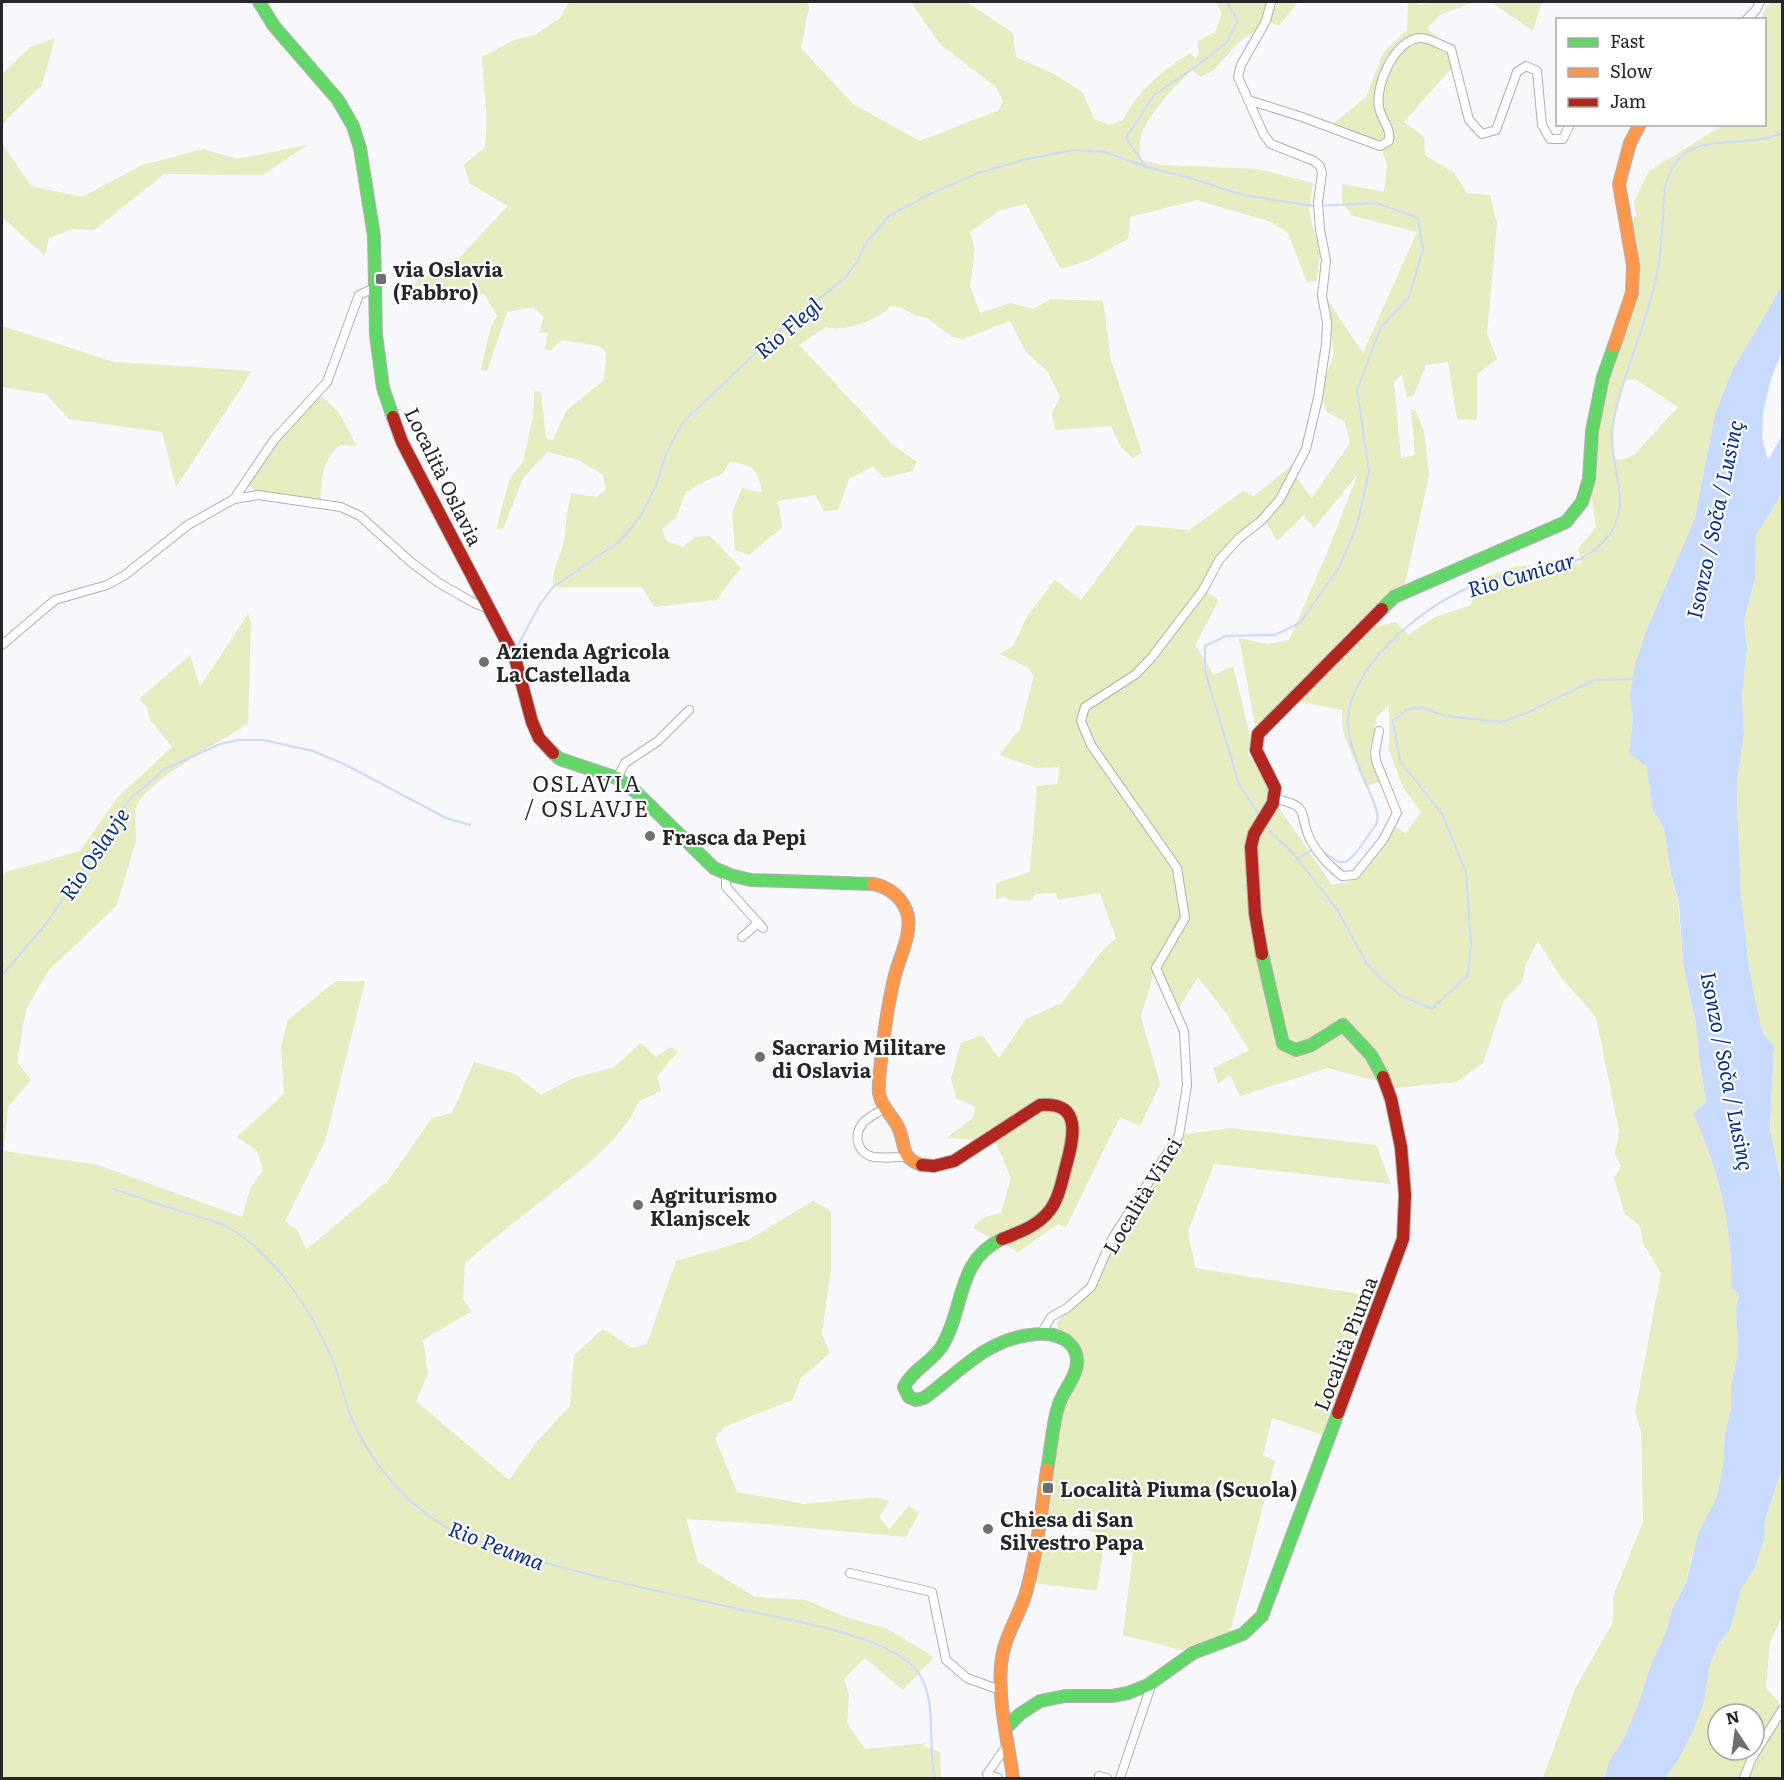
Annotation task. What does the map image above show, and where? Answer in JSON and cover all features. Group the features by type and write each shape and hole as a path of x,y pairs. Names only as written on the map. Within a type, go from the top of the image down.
{"street":[{"name":"Località Oslavia","path":"259,2 274,26 344,108 357,138 375,236 376,335 379,369 396,425 419,477 512,651 522,678 535,728 548,748 568,762 616,778 636,792 705,860 726,874"},
{"path":"1271,2 1266,21 1241,65 1238,77 1248,100 1380,146 1389,141 1390,132 1379,109 1378,93 1383,77 1399,48 1409,40 1422,38 1451,49 1469,120 1482,134 1496,130 1517,72 1526,66 1536,71 1542,125 1550,139 1563,140 1569,126"},
{"path":"1748,18 1760,2"},
{"name":"Località Vinci","path":"1041,1334 1051,1317 1067,1308 1091,1287 1112,1239 1179,1135 1187,1086 1184,1031 1156,968 1185,918 1177,868 1091,745 1081,721 1085,707 1136,674 1152,657 1203,590 1219,561 1239,538 1261,521 1280,499 1306,449 1318,398 1327,322 1322,296 1326,260 1318,217 1322,173 1320,166 1314,161 1271,144 1264,135 1248,100"},
{"path":"1379,731 1375,752 1376,761 1397,813 1383,840 1355,875 1342,876 1322,860 1309,838 1303,813 1293,802 1275,799 1275,786 1256,752 1255,744 1258,734 1394,597 1566,522 1581,502 1589,478 1592,431 1603,377 1632,293 1633,265 1618,184 1630,143 1639,126"},
{"path":"234,499 274,440 327,382 358,294 376,287"},
{"path":"246,481 258,495"},
{"path":"2,645 55,600 107,585 124,575 188,525 234,499 258,495 341,507 360,516 412,563 439,583 484,607 489,606"},
{"path":"616,778 626,763 658,741 688,710"},
{"name":"Località Piuma","path":"1006,1728 1020,1714 1040,1701 1065,1696 1112,1696 1128,1693 1148,1685 1193,1653 1243,1634 1262,1616 1403,1239 1406,1206 1396,1111 1374,1058 1343,1025 1311,1045 1296,1050 1283,1044 1262,959 1252,891 1252,841 1275,799"},
{"path":"742,937 761,926 726,887 726,874 757,880 875,884 893,891 906,909 908,926 886,1010 879,1089 880,1099 899,1127 907,1155 915,1163 924,1165 948,1164 1026,1113 1045,1104 1054,1105 1065,1112 1074,1129 1059,1191 1052,1208 1035,1226 1024,1232 995,1240 977,1257 969,1273 946,1339 934,1356 906,1381 904,1387 906,1393 914,1400 924,1398 981,1350 1003,1340 1041,1334 1061,1337 1074,1349 1077,1361 1076,1370 1063,1395 1056,1417 1031,1572 1024,1598 1004,1643 1000,1690 1012,1779"},
{"path":"885,1108 862,1123 857,1134 859,1146 874,1157 907,1155"},
{"path":"850,1574 932,1592 946,1660 967,1678 1000,1690"},
{"path":"1120,1779 1150,1689 1148,1685"},
{"path":"1744,1779 1752,1758 1782,1710"},
{"path":"998,1779 987,1774 1008,1744"}],"green space":[{"path":"569,2 807,2 809,7 801,48 853,104 920,141 998,111 1003,101 996,87 940,44 911,2 967,2 1013,33 1016,57 1056,75 1083,93 1094,119 1109,125 1123,120 1143,90 1170,67 1190,53 1196,59 1199,53 1197,42 1216,31 1222,12 1215,2 1268,2 1259,28 1237,44 1214,70 1201,77 1191,70 1161,103 1147,122 1143,132 1140,143 1141,160 1162,165 1258,169 1313,183 1309,212 1320,253 1317,280 1307,282 1288,233 1271,222 1197,200 1130,217 1128,239 1089,260 1061,269 1026,204 1000,210 970,232 975,249 970,286 980,313 1011,303 1033,309 1051,299 1103,301 1111,360 1142,453 1133,458 1121,447 1111,426 1055,430 1052,413 1060,397 1048,372 1026,352 1010,321 963,339 952,337 927,318 891,306 879,316 861,324 842,328 826,327 799,345 893,445 917,462 912,471 884,478 873,466 849,479 838,510 824,511 815,495 778,501 782,527 749,555 735,550 732,513 742,488 762,493 761,485 754,470 744,464 730,462 722,474 686,492 676,517 662,529 666,541 683,547 695,537 710,536 741,568 716,600 654,607 642,587 553,587 555,569 563,547 571,493 596,497 606,490 603,475 578,460 548,452 523,478 503,529 496,529 510,478 523,462 533,417 534,391 541,392 546,439 553,440 566,411 604,380 606,352 599,346 562,340 550,351 545,349 548,333 539,333 544,317 533,307 507,312 487,371 481,370 490,329 497,316 484,294 413,285 422,275 459,258 508,206 470,184 464,165 485,147 487,124 482,57 514,40 535,35 560,18"},
{"path":"1271,2 1298,2 1279,26 1266,21"},
{"path":"1408,2 1418,2 1419,5 1431,2 1474,2 1440,15 1427,28 1451,49 1456,63 1404,122 1424,137 1425,155 1454,173 1467,193 1490,195 1497,224 1487,334 1497,359 1477,374 1477,420 1457,419 1448,362 1426,365 1414,395 1407,398 1402,374 1394,382 1401,458 1415,455 1411,409 1416,411 1424,431 1429,476 1404,588 1256,730 1239,638 1267,644 1289,640 1358,474 1314,528 1304,515 1277,541 1263,517 1235,535 1216,559 1191,602 1203,590 1219,600 1195,645 1214,675 1233,666 1250,736 1248,755 1264,777 1269,789 1271,804 1279,808 1332,885 1356,880 1384,845 1392,825 1406,833 1421,812 1403,787 1389,750 1389,705 1377,717 1369,754 1380,782 1365,786 1343,732 1342,710 1297,701 1368,628 1396,622 1408,635 1433,618 1471,605 1479,579 1517,566 1582,563 1578,549 1596,527 1589,479 1592,431 1632,293 1626,226 1636,216 1634,202 1649,171 1721,126 1766,126 1766,18 1761,18 1771,2 1782,2 1782,286 1732,371 1715,414 1695,518 1648,626 1630,696 1633,718 1631,733 1647,767 1652,809 1664,828 1678,902 1683,963 1696,1024 1706,1102 1693,1114 1710,1156 1723,1199 1730,1243 1731,1288 1739,1294 1736,1308 1738,1352 1731,1386 1731,1408 1725,1434 1723,1465 1717,1497 1691,1558 1686,1582 1672,1609 1666,1632 1649,1669 1640,1700 1624,1738 1610,1760 1604,1778 1543,1778 1575,1689 1613,1622 1613,1597 1643,1522 1641,1432 1635,1412 1661,1273 1642,1241 1640,1226 1625,1214 1614,1178 1621,1166 1615,1154 1619,1131 1596,1017 1560,976 1538,941 1526,964 1522,982 1504,1000 1483,1063 1456,1082 1396,1088 1328,1068 1240,1096 1230,1075 1218,1084 1213,1068 1249,1050 1226,1013 1198,977 1180,1006 1184,1031 1155,969 1141,1017 1160,1084 1140,1126 1120,1117 1066,1227 1058,1224 1018,1252 973,1228 982,1218 1001,1213 1011,1178 996,1143 986,1140 946,1138 973,1118 975,1107 956,1098 951,1078 961,1043 982,1035 999,1058 1026,1019 1062,1003 1101,952 1116,938 1100,893 1058,900 1056,893 1036,894 1030,901 1008,900 1005,896 996,900 996,883 1030,872 1037,786 1057,784 1060,767 1036,768 999,755 1020,729 1034,675 1027,667 1000,654 1013,646 1027,616 1055,580 1081,600 1137,525 1189,530 1243,491 1254,496 1292,465 1293,473 1312,498 1350,443 1345,422 1327,412 1320,393 1334,354 1326,298 1363,353 1417,232 1353,216 1342,202 1342,184 1384,192 1387,163 1380,146 1329,127 1366,97 1383,53 1407,30","holes":["1635,379 1678,407 1634,455 1621,460 1615,459 1613,429 1624,381"]},
{"path":"1491,2 1542,2 1533,31"},
{"path":"55,38 42,85 7,119 2,128 2,74 30,47"},
{"path":"2,143 31,186 82,197 142,165 203,149 238,159 307,145 263,175 164,174 94,230 72,229 49,238 45,256 2,217"},
{"path":"2,326 114,362 252,371 176,487 162,432 69,419 46,394 2,387"},
{"path":"316,394 337,411 357,446 340,445 328,459 323,472 320,504 258,495 246,481"},
{"path":"1782,493 1782,1188 1770,1130 1774,1046 1762,1032 1749,968 1741,894 1737,802 1744,734 1742,698 1747,647 1744,620 1755,579 1756,536"},
{"path":"248,614 251,623 248,724 161,779 141,798 135,809 136,840 117,905 49,970 26,1009 17,1062 31,1080 8,1107 4,1151 98,1165 242,1217 250,1189 263,1170 257,1151 237,1137 284,1094 281,1047 288,1020 336,981 365,981 325,1141 285,1221 298,1231 306,1250 388,1181 432,1118 452,1113 474,1062 513,1073 541,1095 571,1079 614,1067 641,1043 656,1057 671,1047 678,1052 657,1076 661,1091 639,1101 622,1130 598,1155 465,1263 463,1299 472,1311 423,1340 428,1374 416,1401 509,1480 538,1440 570,1406 574,1355 603,1329 632,1348 647,1344 676,1261 748,1240 813,1201 831,1211 831,1269 822,1334 830,1353 801,1378 792,1400 724,1427 715,1438 737,1492 805,1504 877,1497 889,1502 879,1517 889,1529 909,1506 919,1513 906,1537 686,1519 698,1562 755,1597 806,1600 843,1616 888,1629 934,1657 903,1690 865,1658 844,1679 849,1695 847,1723 865,1749 928,1743 923,1746 940,1752 941,1778 2,1778 2,877 6,872 80,851 118,797 172,747 150,720 147,707 139,699 190,655 200,687"},
{"path":"1231,1128 1376,1145 1391,1184 1214,1164 1188,1231 1195,1268 1372,1296 1322,1435 1272,1418 1263,1455 1275,1461 1228,1640 1193,1653 1123,1635 1133,1552 1103,1551 1097,1591 1035,1583 1041,1542 1092,1549 1095,1532 1044,1522 1056,1417 1077,1361 1061,1337 1057,1323 1091,1287 1103,1257 1179,1135"},
{"path":"1782,1469 1782,1617 1770,1642 1766,1688 1782,1706 1766,1729 1766,1702 1706,1702 1706,1762 1747,1762 1740,1778 1665,1778 1704,1702 1710,1664 1718,1645 1730,1630 1741,1590 1755,1567 1764,1540 1765,1520"},
{"path":"1782,1717 1782,1778 1749,1778 1756,1762 1766,1762 1766,1745"}],"water":[{"name":"Isonzo / Soča / Lusinç","path":"1782,286 1782,351 1772,376 1763,412 1762,439 1768,460 1782,436 1782,493 1756,536 1755,579 1744,620 1747,647 1742,698 1744,734 1737,802 1741,894 1749,968 1762,1032 1774,1046 1770,1130 1782,1188 1782,1469 1765,1520 1764,1540 1755,1567 1741,1590 1730,1630 1718,1645 1710,1664 1704,1702 1677,1762 1665,1778 1604,1778 1610,1760 1624,1738 1640,1700 1649,1669 1666,1632 1672,1609 1686,1583 1698,1534 1717,1497 1723,1465 1725,1434 1731,1408 1731,1386 1738,1352 1736,1308 1739,1294 1731,1288 1727,1221 1717,1177 1693,1114 1706,1102 1696,1024 1683,963 1679,903 1671,874 1664,828 1652,809 1647,767 1629,753 1633,718 1630,696 1635,664 1648,626 1695,518 1715,414 1732,371"}],"waterway":[{"path":"1226,2 1238,20 1227,42 1154,95 1126,138 1146,167 1243,195 1313,206 1376,203 1418,218 1423,249 1409,297 1381,327 1357,390 1369,471 1357,525 1340,566 1300,623 1275,635 1226,636 1205,646 1205,671 1239,784 1259,815"},
{"name":"Rio Cunicar","path":"1320,850 1339,862 1346,862 1356,853 1377,823 1376,808 1353,749 1348,714 1360,682 1389,643 1429,610 1451,596 1493,579 1568,564 1594,550 1606,539 1614,527 1619,514 1620,502 1613,448 1613,425 1619,397 1656,278 1665,188 1672,168 1683,155 1696,147 1747,141 1782,133"},
{"name":"Rio Flegl","path":"518,645 539,606 553,587 620,541 640,517 655,488 666,454 683,422 780,330 845,278 857,262 866,243 889,216 930,194 976,174 1022,160 1074,150 1105,152 1146,167"},
{"path":"1266,825 1273,835 1292,852 1337,909 1367,964 1400,995 1432,1009 1468,975 1471,944 1466,872 1442,814 1400,761 1393,721 1406,710 1422,707 1445,716 1502,722 1527,713 1594,680 1634,679"},
{"name":"Rio Oslavje","path":"2,975 42,929 79,876 105,831 130,799 165,769 220,744 238,740 263,740 313,751 346,765 446,818 470,825"},
{"name":"Rio Cunicar","path":"1298,858 1310,851 1315,851"},
{"name":"Rio Peuma","path":"113,1189 227,1226 261,1252 290,1285 314,1322 333,1361 351,1417 368,1450 403,1494 432,1518 476,1541 554,1565 635,1586 838,1631 886,1649 905,1659 918,1672 924,1684 930,1710 935,1778"}],"traffic: fast":[{"path":"259,2 274,26 338,100 353,126 360,148 374,236 376,335 383,388 393,417"},
{"path":"1382,609 1394,597 1566,522 1582,502 1589,479 1592,431 1603,377 1614,346"},
{"path":"553,753 560,759 617,778 636,792 714,868 730,875 751,880 873,884"},
{"path":"1262,954 1283,1044 1296,1050 1311,1045 1343,1025 1371,1055 1383,1077"},
{"path":"1002,1239 987,1248 976,1259 963,1286 955,1316 942,1346 904,1387 909,1397 916,1400 924,1398 982,1353 1008,1340 1023,1336 1050,1334 1070,1343 1077,1357 1076,1367 1058,1407 1047,1470"},
{"path":"1006,1728 1020,1714 1040,1701 1065,1696 1112,1696 1128,1693 1148,1685 1193,1653 1243,1634 1262,1616 1338,1413"}],"traffic: slow":[{"path":"1614,346 1632,293 1633,265 1619,184 1630,143 1639,126"},
{"path":"873,884 885,888 900,899 909,923 888,1007 879,1093 882,1103 899,1129 907,1155 922,1165"},
{"path":"1013,1778 1002,1707 1001,1665 1004,1647 1022,1605 1033,1565 1047,1470"}],"traffic: jam":[{"path":"393,417 402,442 515,658 532,722 539,738 553,753"},
{"path":"1262,954 1255,913 1251,847 1254,834 1273,803 1275,788 1256,750 1258,734 1382,609"},
{"path":"1338,1413 1403,1239 1405,1195 1401,1147 1391,1099 1383,1077"},
{"path":"922,1165 934,1166 954,1161 1040,1105 1054,1105 1064,1109 1072,1124 1072,1134 1069,1156 1056,1200 1040,1220 1002,1239"}],"place":[{"name":"via Oslavia (Fabbro)","path":"381,279"},
{"name":"Azienda Agricola La Castellada","path":"484,662"},
{"name":"Frasca da Pepi","path":"650,836"},
{"name":"Sacrario Militare di Oslavia","path":"760,1057"},
{"name":"Agriturismo Klanjscek","path":"638,1205"},
{"name":"Località Piuma (Scuola)","path":"1048,1488"},
{"name":"Chiesa di San Silvestro Papa","path":"988,1529"}],"district":[{"name":"OSLAVIA / OSLAVJE","path":"587,794"}]}
